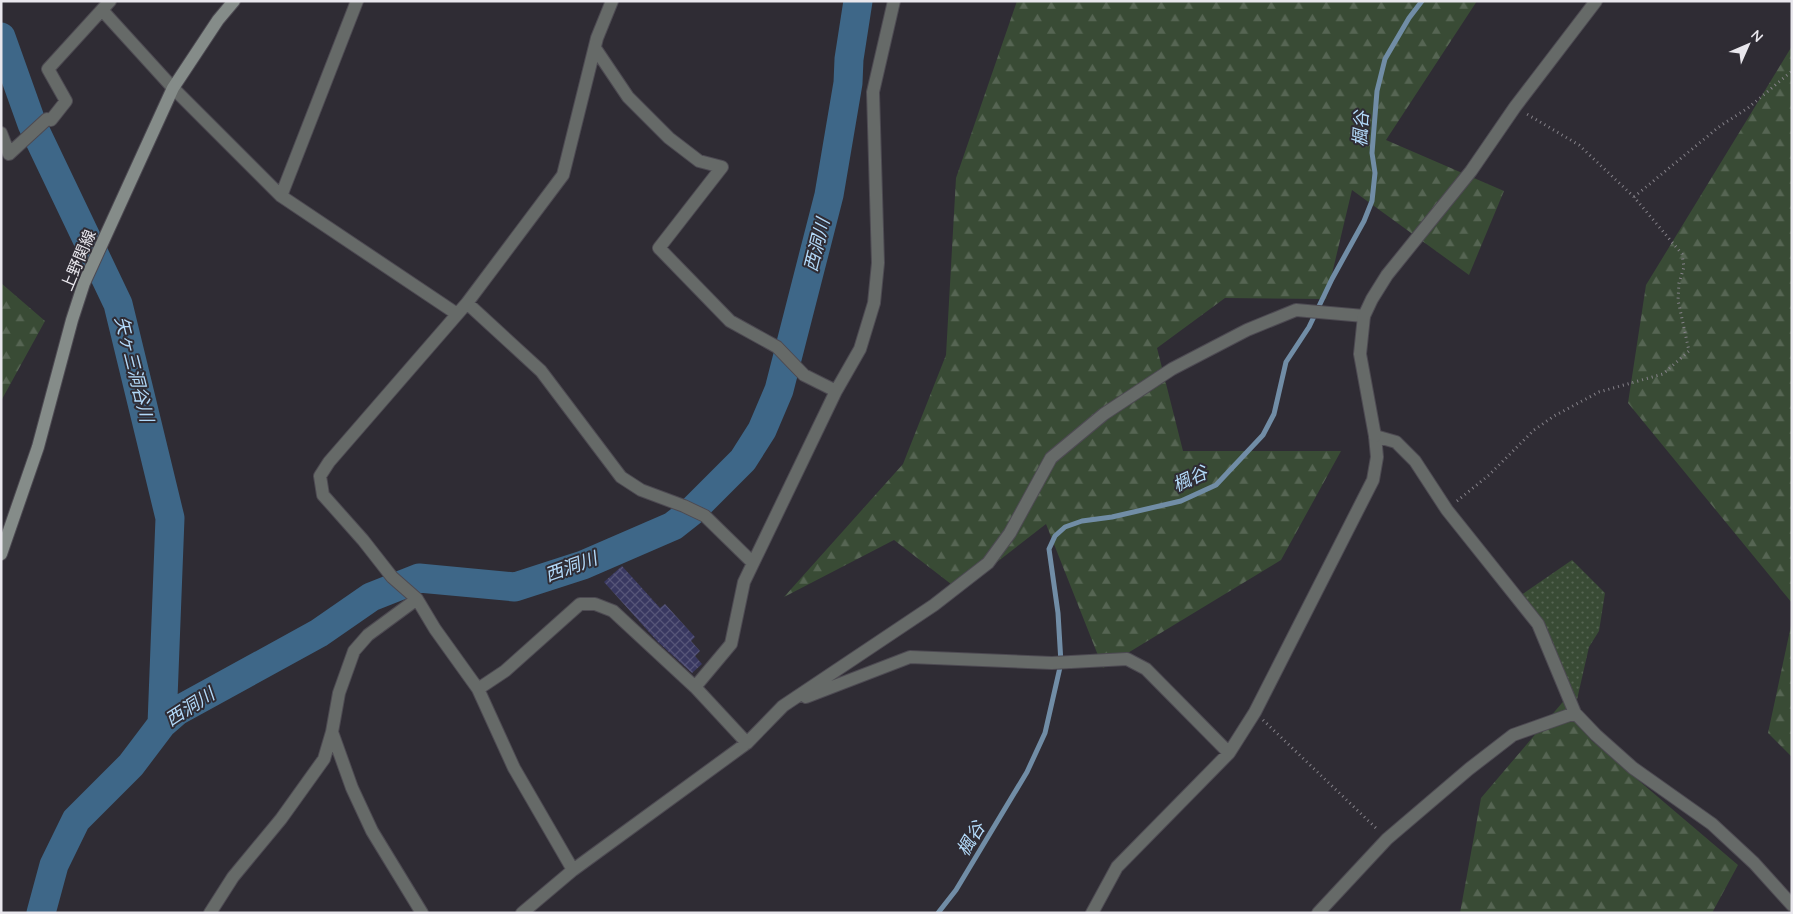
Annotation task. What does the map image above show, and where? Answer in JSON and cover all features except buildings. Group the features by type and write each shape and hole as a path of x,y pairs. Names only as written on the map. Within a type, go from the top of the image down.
{"main road":[{"name":"上野関線","path":"1,554 38,447 72,320 84,283 173,88 218,20 234,1"}],"street":[{"path":"282,196 357,1"},
{"path":"573,870 514,768 478,688 435,629 416,599 392,577 363,540 323,495 320,476 329,462 466,303 563,175 597,38 612,1"},
{"path":"695,687 731,644 744,582 836,391 860,349 874,303 878,263 873,92 894,1"},
{"path":"1092,913 1117,867 1229,753 1255,712 1373,480 1376,457 1375,436 1360,354 1364,316 1372,299 1387,275 1471,171 1515,107 1596,1"},
{"path":"1,133 9,154 48,119 51,120 66,100 48,69 106,6 173,88 282,196 457,314"},
{"path":"595,48 628,97 669,138 699,161 722,167 659,248 730,321 778,348 804,374 836,391"},
{"path":"466,303 542,371 621,477 641,490 705,516 754,563"},
{"path":"522,913 573,870 747,743 782,706 934,605 988,563 1010,533 1051,458 1104,414 1172,369 1247,330 1296,310 1364,316"},
{"path":"1375,436 1396,442 1415,461 1447,510 1538,624 1575,713 1596,735 1633,768 1712,824 1754,863 1788,907"},
{"path":"210,913 233,877 281,819 324,759 332,732 339,693 354,651 368,635 416,599"},
{"path":"478,688 505,671 580,604 595,604 613,611 695,687 747,743"},
{"path":"782,706 910,657 1052,662 1127,659 1146,669 1229,753"},
{"path":"1318,913 1387,839 1513,734 1575,713"},
{"path":"332,732 352,788 372,831 422,913"}],"path":[{"path":"1634,197 1720,126 1748,108 1792,71"},
{"path":"1447,510 1489,475 1534,430 1554,416 1599,392 1663,374 1689,352 1678,300 1679,282 1684,267 1682,254 1634,197 1579,145 1515,107"},
{"path":"1255,712 1387,839"}],"green space":[{"path":"1017,1 1477,1 1386,140 1504,191 1469,275 1352,190 1326,299 1225,298 1157,348 1183,451 1341,451 1281,560 1103,668 1046,524 960,591 894,540 784,597 903,464 946,355 956,178"},
{"path":"1792,46 1792,603 1628,403 1646,285"},
{"path":"1,283 45,321 1,401"},
{"path":"1572,560 1605,593 1599,631 1589,647 1576,704 1535,627 1514,600"},
{"path":"1792,621 1792,757 1768,733"},
{"path":"1567,697 1591,740 1738,865 1712,913 1460,913 1481,798"}],"waterway":[{"name":"西洞川","path":"41,913 54,865 76,820 131,765 162,724 177,711 319,633 371,597 419,578 515,587 583,565 673,526 692,511 743,460 762,430 779,390 829,195 848,83 849,59 858,1"},
{"name":"楓谷","path":"938,913 956,890 1027,772 1045,733 1061,663 1058,613 1049,549 1055,536 1065,527 1082,521 1112,517 1181,501 1216,485 1263,435 1274,414 1286,362 1309,327 1332,279 1364,221 1372,201 1375,173 1372,153 1377,91 1385,59 1409,18 1422,1"},
{"name":"矢ヶ三洞谷川","path":"1,37 32,124 118,304 170,518 162,724"}]}
